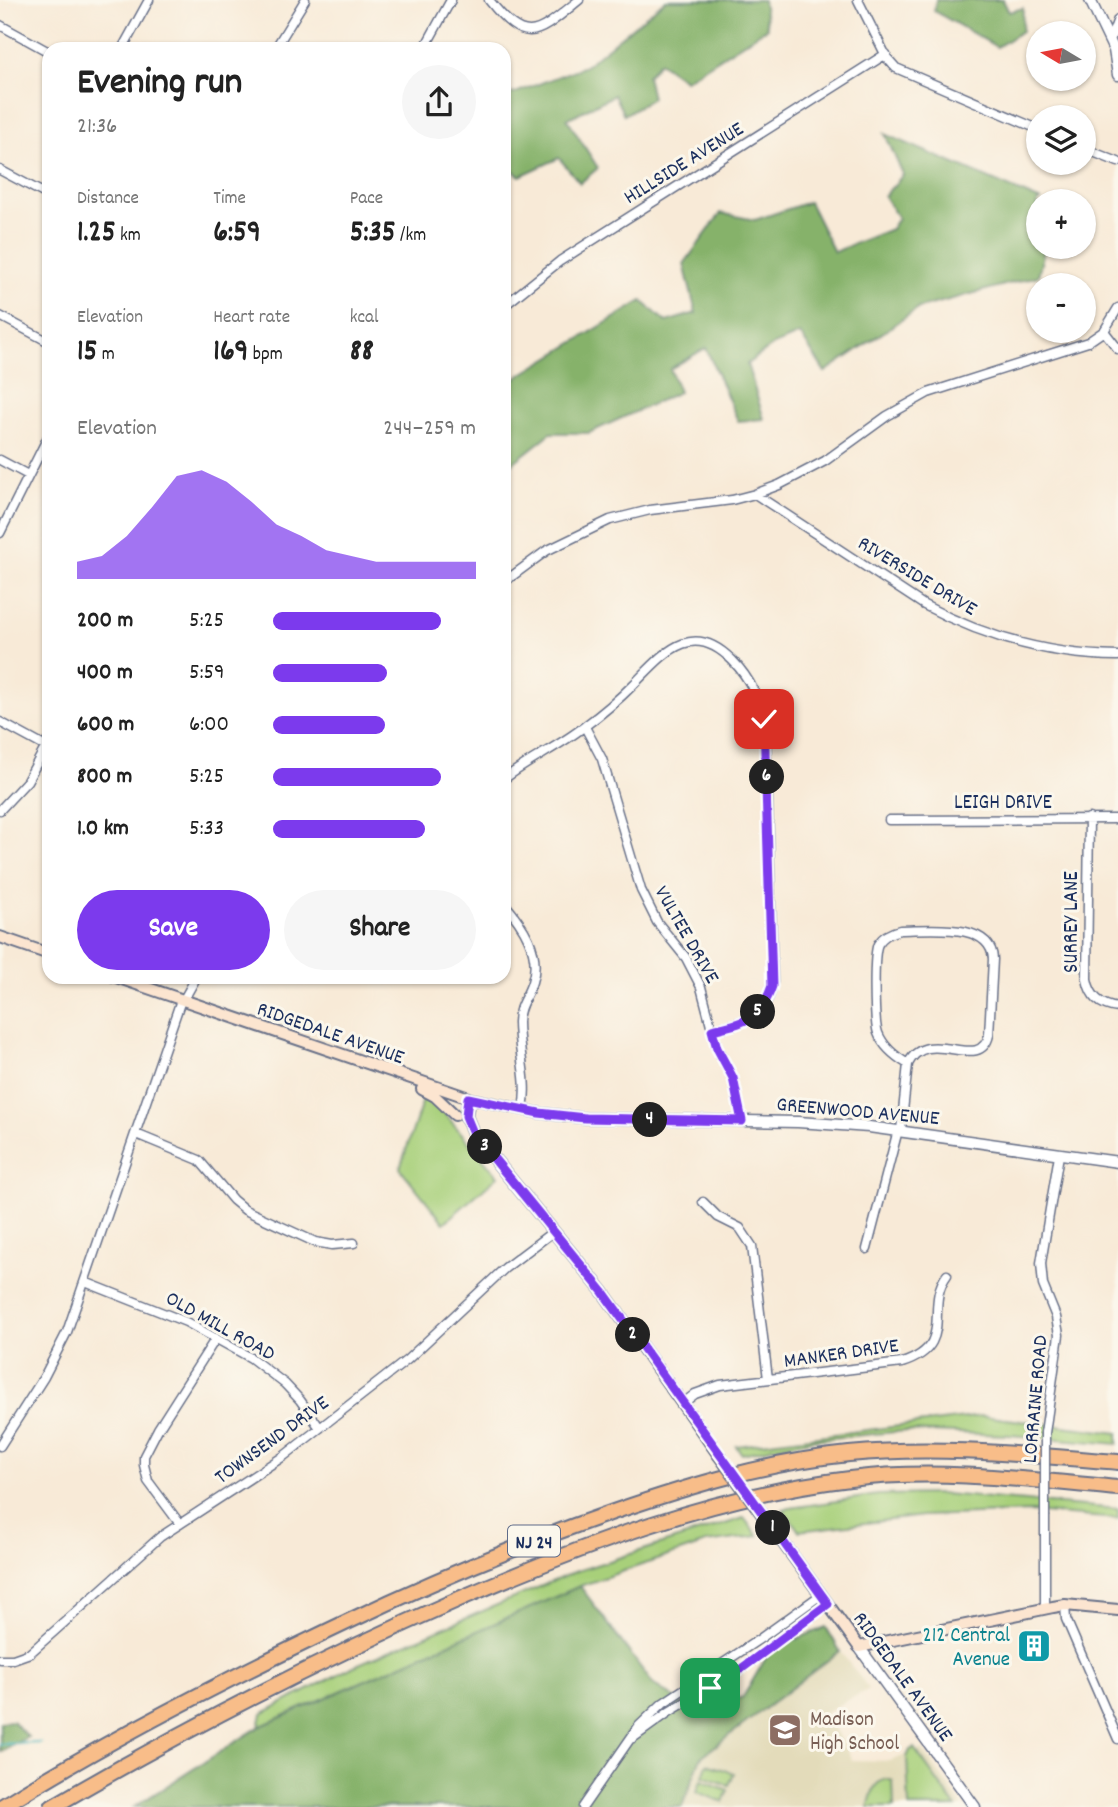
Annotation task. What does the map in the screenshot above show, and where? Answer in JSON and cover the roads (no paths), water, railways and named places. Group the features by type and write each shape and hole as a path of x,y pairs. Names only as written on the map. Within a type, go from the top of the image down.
{"highway":[{"name":"NJ 24","path":"1,1807 200,1695 395,1600 530,1542 690,1487 794,1462 848,1454 903,1451 1015,1453 1118,1462"},
{"name":"NJ 24","path":"52,1807 236,1706 410,1621 589,1546 696,1511 801,1486 852,1478 905,1475 969,1476 1118,1488"}],"main road":[{"path":"0,937 42,952"},
{"name":"RIDGEDALE AVENUE","path":"135,984 468,1098"},
{"name":"RIDGEDALE AVENUE","path":"416,1082 455,1115 467,1132 473,1133 603,1292 859,1647"},
{"path":"455,1115 457,1094"},
{"path":"468,1098 466,1116 473,1133"},
{"path":"859,1647 1065,1605 1118,1610"}],"street":[{"path":"126,42 149,0"},
{"path":"279,42 305,0"},
{"path":"428,42 452,0"},
{"path":"489,0 512,26 534,30 548,25 579,0"},
{"path":"858,0 896,68 1026,124"},
{"path":"1090,0 1110,40 1118,75"},
{"path":"1110,40 1118,19"},
{"path":"0,25 42,48"},
{"name":"HILLSIDE AVENUE","path":"511,300 560,261 886,54"},
{"path":"1096,153 1118,162"},
{"path":"0,170 42,192"},
{"path":"511,577 546,551 610,520 650,510 732,500 755,494 790,479 825,461 887,416 928,393 1079,347 1104,331 1118,308"},
{"path":"0,316 42,338"},
{"path":"1104,331 1118,349"},
{"path":"0,533 42,448"},
{"path":"0,460 28,475"},
{"name":"RIVERSIDE DRIVE","path":"755,494 925,605 962,624 1027,646 1078,654 1118,656"},
{"path":"511,775 585,727 675,646 692,642 708,644 727,655 743,675 761,707 766,732 772,986 763,1006 749,1020 712,1030"},
{"path":"0,722 42,741"},
{"name":"VULTEE DRIVE","path":"585,727 602,759 641,890 657,922 695,972 705,997 717,1048 733,1078 742,1121"},
{"path":"0,810 27,780 42,754"},
{"name":"SURREY LANE","path":"1089,818 1088,987 1096,999 1110,1007 1118,1008"},
{"name":"LEIGH DRIVE","path":"889,820 1118,819"},
{"path":"511,912 524,928 535,963 533,981 518,1016 526,1087 523,1110"},
{"path":"867,1249 899,1130 908,1064 922,1049 942,1047 968,1052 981,1048 988,1041 992,952 987,941 981,936 965,931 900,930 887,934 878,944 875,955 877,1032 894,1054 908,1064"},
{"path":"0,1446 44,1377 67,1332 182,1001 192,984"},
{"name":"GREENWOOD AVENUE","path":"468,1098 523,1110 585,1118 798,1122 899,1130 1118,1162"},
{"path":"136,1134 200,1160 233,1200 246,1210 316,1242 332,1245 354,1242"},
{"name":"LORRAINE ROAD","path":"1045,1608 1045,1433 1059,1335 1056,1317 1043,1285 1041,1264 1059,1155"},
{"path":"702,1202 718,1217 740,1228 751,1246 768,1379"},
{"name":"TOWNSEND DRIVE","path":"0,1659 13,1660 30,1653 141,1554 180,1524 284,1456 407,1360 505,1268 554,1231"},
{"name":"MANKER DRIVE","path":"682,1404 695,1394 720,1385 902,1363 918,1356 935,1335 938,1290 947,1275"},
{"name":"OLD MILL ROAD","path":"85,1282 161,1311 216,1338 270,1370 300,1400 320,1428"},
{"path":"180,1524 148,1481 144,1456 216,1338"},
{"path":"631,1740 669,1712 741,1669 825,1599"},
{"path":"583,1807 639,1726 663,1703 825,1599"},
{"path":"1065,1605 1070,1630 1118,1739"},
{"name":"RIDGEDALE AVENUE","path":"859,1647 975,1807"}],"waterway":[{"path":"0,1744 41,1743"}],"place":[{"name":"212 Central Avenue","path":"1034,1646"},
{"name":"Madison High School","path":"785,1730"}]}
